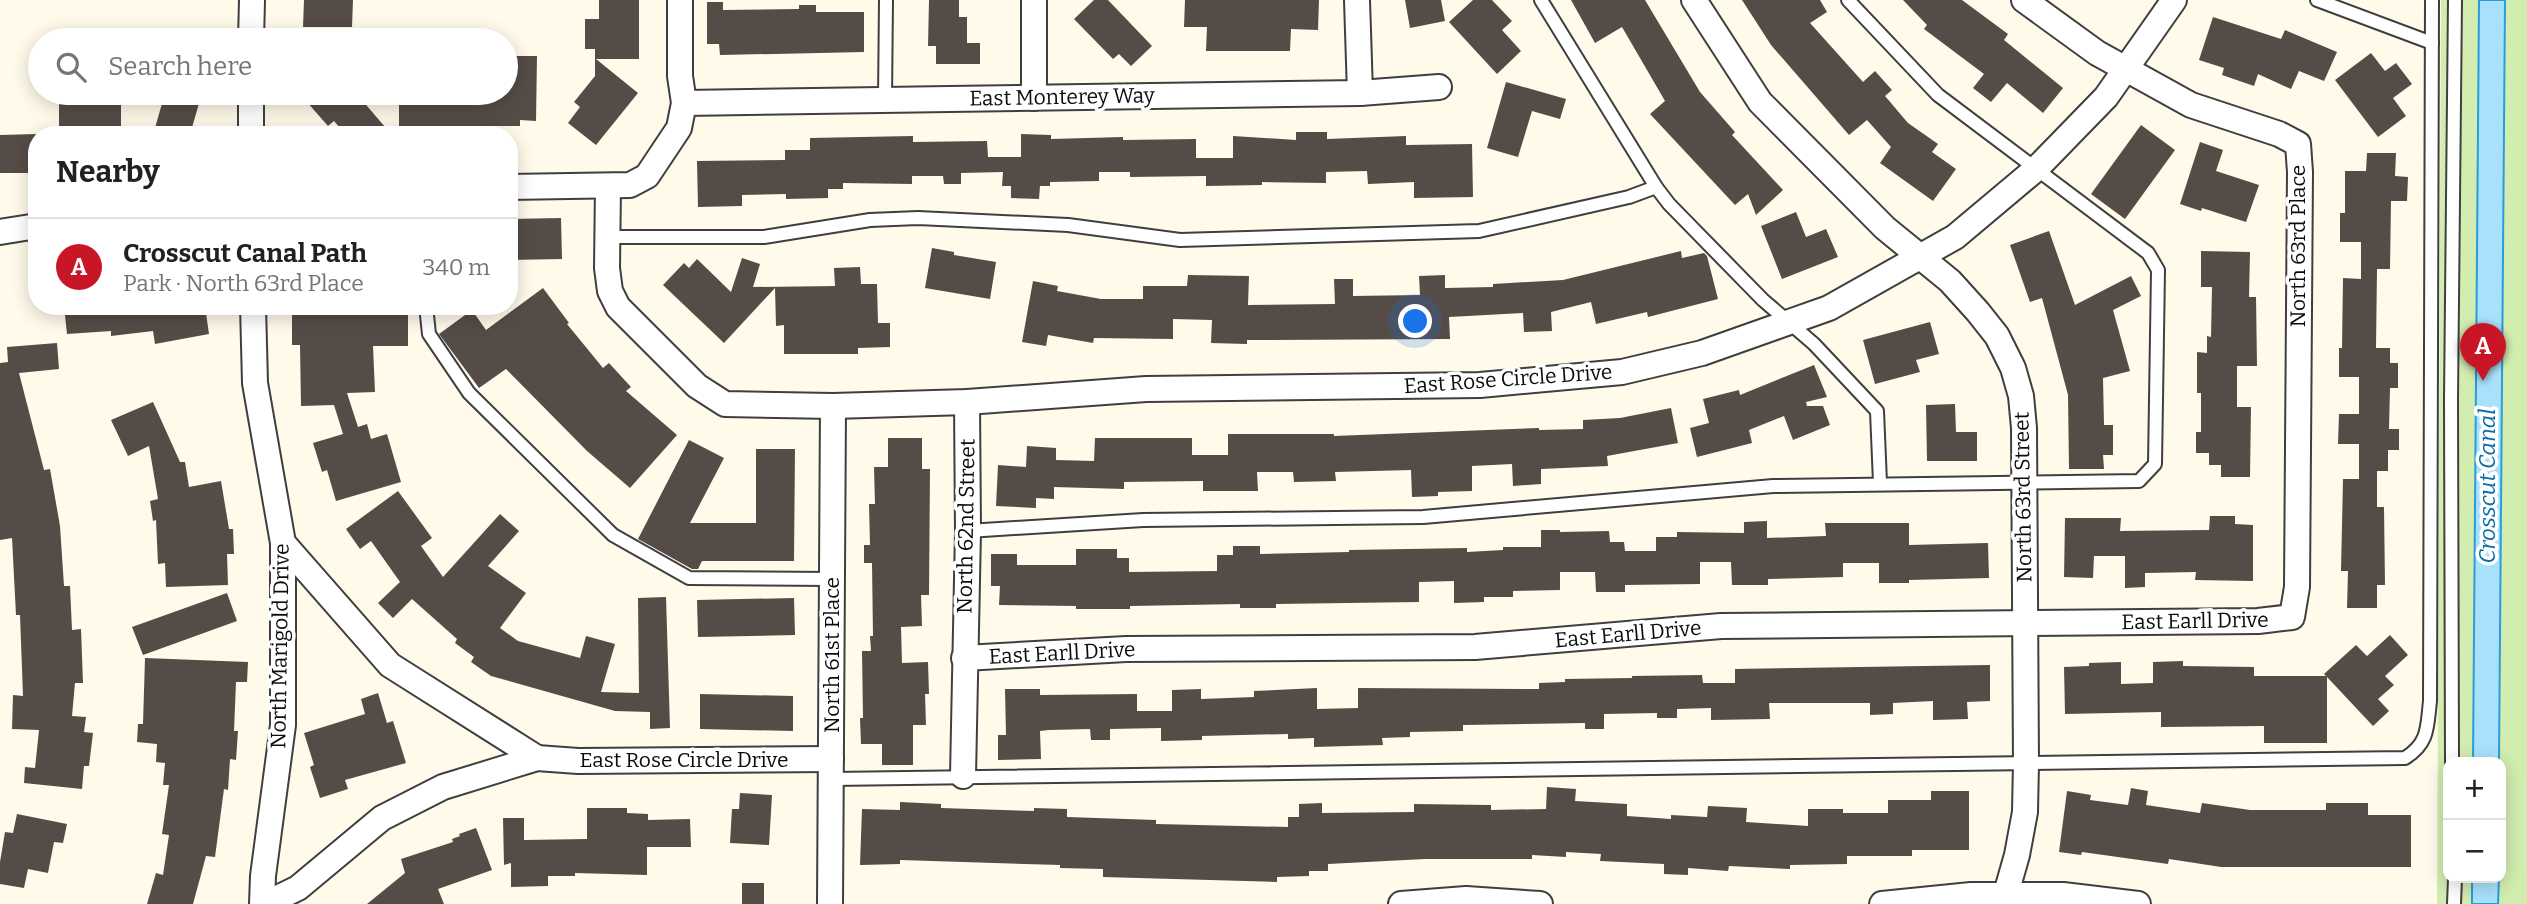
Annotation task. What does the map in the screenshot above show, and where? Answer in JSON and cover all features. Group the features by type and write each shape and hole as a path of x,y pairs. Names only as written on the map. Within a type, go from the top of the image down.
{"street":[{"path":"251,0 251,28"},
{"path":"518,187 630,185 647,176 679,128 684,103 680,76 680,0"},
{"path":"1034,0 1034,98"},
{"path":"1357,0 1360,93"},
{"name":"North 63rd Street","path":"1695,0 1760,102 1885,228 1950,281 1997,336 2013,368 2021,396 2025,483 2026,763 2025,812 2017,855 2004,900"},
{"name":"North 63rd Place","path":"2024,0 2097,53 2191,105 2279,134 2298,144 2297,574 2292,617"},
{"name":"East Rose Circle Drive","path":"608,186 607,268 610,291 618,307 697,386 725,404 833,406 967,402 1146,389 1480,385 1622,372 1702,353 1829,308 1955,237 2036,169 2106,97 2174,0"},
{"name":"East Monterey Way","path":"684,103 1360,93 1439,87"},
{"path":"251,105 251,126"},
{"path":"0,232 28,227"},
{"name":"North Marigold Drive","path":"253,315 255,383 283,543 283,726 263,876 264,904"},
{"name":"North 62nd Street","path":"963,776 968,531 967,402"},
{"name":"North 61st Place","path":"831,904 833,406"},
{"name":"East Rose Circle Drive","path":"283,543 390,665 537,758"},
{"name":"East Earll Drive","path":"964,658 1126,649 1475,647 1721,626 2258,621 2292,617"},
{"name":"East Rose Circle Drive","path":"264,904 298,888 382,818 443,787 537,758 832,769"},
{"path":"1882,904 1928,898 2004,900 2063,895 2138,904"},
{"path":"1401,904 1507,900 1540,904"}],"lane":[{"path":"885,99 886,0"},
{"path":"1541,0 1656,187 1678,214 1763,300 1814,344 1877,411 1880,483"},
{"path":"968,531 1143,520 1423,517 1773,486 2139,481 2155,464 2158,270 2148,253 1938,95 1848,0"},
{"path":"2317,0 2432,43"},
{"path":"832,769 963,776 2405,758 2417,751 2425,739 2430,701 2432,0"},
{"path":"2452,757 2451,399 2455,0"},
{"path":"608,237 764,237 870,220 918,218 1068,225 1180,240 1479,231 1629,197 1656,187"},
{"path":"427,315 429,334 469,393 612,535 689,578 833,579"},
{"path":"2454,904 2455,883"}],"green space":[{"path":"2441,0 2527,0 2527,904 2437,904"}],"water":[{"name":"Crosscut Canal","path":"2479,0 2505,0 2499,757 2473,757"},
{"path":"2472,883 2499,883 2498,904 2472,904"}],"building":[{"path":"304,0 353,0 352,27 303,27"},
{"path":"599,0 639,0 639,59 596,59 638,93 596,145 568,123 580,107 574,102 595,76 595,49 585,49 585,19 599,19"},
{"path":"929,0 959,0 959,17 967,17 967,43 980,43 980,64 936,64 936,46 928,46"},
{"path":"1094,0 1108,0 1152,46 1131,66 1119,54 1113,59 1074,19"},
{"path":"1185,0 1319,0 1318,30 1291,29 1290,51 1206,51 1207,27 1184,27"},
{"path":"1405,0 1441,0 1445,21 1410,28"},
{"path":"1473,0 1492,0 1512,21 1502,30 1521,51 1497,74 1449,22"},
{"path":"1571,0 1645,0 1700,92 1735,132 1732,135 1783,190 1756,215 1748,194 1735,205 1650,114 1665,101 1622,27 1595,43"},
{"path":"1742,0 1820,0 1827,12 1810,23 1863,82 1875,71 1892,90 1885,96 1908,123 1938,144 1932,152 1956,169 1933,201 1880,163 1891,147 1867,120 1849,135 1771,45"},
{"path":"1903,0 1962,0 2008,34 2004,40 2063,88 2043,113 2007,83 1991,102 1973,88 1984,74 1924,29 1927,25"},
{"path":"707,2 723,2 723,10 799,9 799,5 816,5 816,12 864,12 864,52 720,55 719,44 707,44"},
{"path":"2213,17 2281,39 2285,30 2337,52 2324,81 2299,71 2291,89 2258,74 2254,86 2222,75 2224,68 2199,60"},
{"path":"2371,53 2385,71 2396,63 2412,84 2393,98 2406,116 2378,137 2335,80"},
{"path":"518,56 537,56 536,121 520,120 520,126 399,126 399,105 518,105"},
{"path":"1506,82 1566,99 1560,119 1532,111 1518,157 1487,148"},
{"path":"59,105 121,105 121,126 59,126"},
{"path":"162,105 199,105 192,126 156,126"},
{"path":"310,105 366,105 384,126 338,126 334,121 328,126"},
{"path":"2141,125 2175,150 2125,219 2091,194"},
{"path":"1296,132 1327,132 1327,139 1406,136 1406,145 1472,144 1473,197 1414,198 1414,182 1368,184 1367,171 1326,172 1326,183 1262,182 1262,185 1206,186 1206,176 1130,177 1130,172 1099,172 1099,181 1050,182 1050,186 1040,186 1039,199 1011,198 1011,186 1002,186 1003,172 961,173 961,184 944,184 943,176 912,176 912,184 843,183 843,189 828,189 828,198 786,199 786,194 742,195 742,206 698,207 697,161 785,160 785,150 810,150 810,138 913,136 913,142 987,141 988,157 1021,157 1021,134 1051,135 1051,139 1196,139 1196,158 1233,158 1233,136 1296,140"},
{"path":"28,134 28,173 0,173 0,135"},
{"path":"2200,142 2223,150 2216,171 2259,185 2246,222 2180,204"},
{"path":"2367,153 2396,153 2395,176 2408,177 2407,201 2391,201 2390,269 2377,269 2376,348 2390,348 2390,363 2398,363 2398,388 2390,388 2389,429 2399,429 2399,450 2388,450 2388,471 2377,471 2377,507 2384,507 2385,585 2377,585 2377,608 2347,608 2348,571 2341,571 2343,479 2359,479 2359,444 2338,444 2339,414 2359,414 2359,377 2339,377 2339,348 2342,348 2343,278 2361,279 2361,242 2340,242 2340,213 2345,213 2345,171 2366,171"},
{"path":"1796,212 1806,237 1826,229 1838,257 1782,279 1761,226"},
{"path":"561,218 562,259 518,260 518,219"},
{"path":"2049,231 2075,305 2131,276 2141,296 2113,310 2130,371 2103,378 2104,425 2113,425 2113,455 2103,455 2104,469 2069,469 2068,395 2042,298 2030,302 2010,245"},
{"path":"932,248 954,252 954,255 996,262 990,299 925,288"},
{"path":"1681,251 1682,258 1704,253 1707,256 1718,299 1648,317 1647,312 1596,324 1591,302 1551,312 1552,331 1524,332 1523,313 1449,317 1450,339 1247,340 1247,344 1211,343 1212,320 1173,319 1173,339 1094,338 1093,343 1048,335 1046,346 1022,342 1033,281 1058,286 1057,291 1101,299 1143,299 1143,286 1187,286 1188,275 1249,276 1248,305 1335,304 1334,279 1353,279 1353,296 1420,295 1419,276 1445,275 1445,288 1493,287 1493,284 1563,280"},
{"path":"2201,251 2250,252 2249,297 2256,297 2257,366 2237,366 2237,407 2251,407 2250,477 2221,477 2221,465 2209,465 2209,453 2196,453 2196,432 2201,432 2197,352 2207,353 2207,336 2211,337 2212,287 2201,287"},
{"path":"742,258 760,264 753,287 835,286 834,268 860,267 861,284 877,284 878,323 890,323 890,347 858,348 858,354 784,354 784,325 776,326 775,288 724,343 663,285 684,263 689,268 697,259 731,292"},
{"path":"543,288 569,323 567,324 603,368 609,363 631,387 626,391 677,435 630,488 587,451 506,369 479,388 439,334 465,315 476,315 486,330 506,315 518,315 518,306"},
{"path":"65,315 206,315 209,334 155,344 153,331 111,336 111,331 67,334"},
{"path":"292,315 408,315 408,346 373,346 375,392 347,393 358,427 367,424 371,439 387,434 401,482 336,501 327,470 322,472 313,443 343,434 334,405 301,406 300,345 292,345"},
{"path":"1930,322 1939,354 1916,360 1920,372 1875,384 1863,340"},
{"path":"57,343 59,369 19,373 44,470 50,469 60,526 64,586 70,586 72,630 81,629 83,683 75,683 72,716 86,717 84,732 93,733 89,766 84,766 82,789 24,783 25,767 35,768 39,730 12,729 13,695 23,696 20,615 16,615 12,538 0,540 0,363 8,362 7,347"},
{"path":"1814,365 1827,397 1806,402 1807,406 1823,406 1830,425 1793,440 1784,416 1749,430 1752,443 1697,457 1690,428 1709,423 1703,399 1739,390 1740,395"},
{"path":"153,402 180,462 185,462 189,487 221,481 229,529 233,529 234,554 227,554 228,585 166,587 165,563 158,564 156,520 153,521 150,501 158,499 149,446 128,456 111,420"},
{"path":"1955,404 1956,432 1977,432 1977,461 1927,461 1926,405"},
{"path":"1671,408 1678,443 1607,456 1608,466 1541,469 1541,484 1513,486 1512,464 1472,466 1472,491 1438,492 1438,496 1412,497 1411,470 1335,472 1336,481 1294,482 1293,472 1257,472 1258,491 1203,491 1203,481 1124,482 1124,489 1054,487 1054,499 1036,498 1036,508 996,506 998,465 1026,467 1027,446 1056,448 1056,460 1094,461 1095,438 1192,438 1192,455 1228,455 1228,434 1334,436 1539,428 1583,429 1583,420 1620,418"},
{"path":"888,438 922,438 922,469 930,469 929,595 921,595 922,626 901,627 902,663 928,662 926,725 913,725 913,765 882,765 882,744 861,744 862,651 871,651 870,636 873,636 872,563 864,563 864,545 870,545 869,504 875,504 874,467 888,467"},
{"path":"689,440 724,458 690,523 756,523 756,449 795,449 794,561 702,561 698,569 692,569 638,539"},
{"path":"398,491 432,538 421,546 443,577 500,514 519,531 488,566 526,593 500,628 518,641 580,658 586,636 615,644 601,692 639,693 638,598 666,597 670,728 650,729 650,712 615,711 491,676 471,662 474,657 455,643 457,639 412,599 393,618 378,603 400,582 371,541 360,549 346,529"},
{"path":"2210,516 2235,516 2235,524 2253,525 2253,581 2195,580 2196,572 2145,573 2145,587 2125,588 2125,556 2094,556 2093,578 2064,577 2065,518 2121,518 2120,531 2209,530"},
{"path":"1767,521 1767,538 1826,536 1825,523 1909,523 1909,545 1988,543 1989,578 1879,583 1879,563 1843,563 1843,577 1768,579 1768,585 1732,585 1731,562 1700,562 1700,584 1625,585 1625,592 1596,592 1595,572 1560,572 1560,590 1513,591 1513,597 1484,597 1484,602 1454,603 1454,581 1419,582 1419,602 1276,604 1276,608 1240,608 1240,604 1130,606 1130,609 999,605 1000,586 991,586 991,554 1017,554 1017,565 1076,565 1076,549 1117,549 1117,558 1129,558 1129,572 1217,571 1217,555 1233,555 1233,546 1260,546 1260,554 1467,548 1467,552 1503,550 1503,547 1541,547 1541,530 1560,530 1609,531 1610,542 1624,542 1625,551 1656,551 1656,537 1677,537 1677,532 1744,533 1744,522"},
{"path":"227,593 237,621 143,655 132,627"},
{"path":"794,598 795,635 698,637 697,600"},
{"path":"2390,635 2408,655 2385,676 2394,685 2378,699 2389,711 2373,726 2327,677 2327,743 2264,743 2264,726 2161,727 2161,712 2065,714 2064,667 2121,662 2121,684 2153,683 2153,662 2183,661 2183,666 2254,667 2254,676 2326,676 2324,674 2356,645 2367,656"},
{"path":"145,658 248,662 247,682 236,682 236,760 230,759 228,790 224,789 215,857 206,856 193,904 147,904 156,873 163,875 169,835 162,834 169,785 163,785 165,763 156,762 157,744 137,742 138,724 143,724"},
{"path":"1990,665 1990,701 1967,702 1968,719 1933,720 1933,701 1893,703 1893,714 1870,715 1870,703 1769,703 1770,719 1711,720 1711,708 1677,709 1677,718 1657,718 1657,713 1604,714 1604,729 1585,729 1585,723 1463,725 1463,731 1410,732 1410,737 1382,738 1383,745 1314,747 1314,738 1288,739 1288,734 1202,736 1202,740 1161,741 1161,728 1110,729 1110,740 1091,740 1090,729 1049,730 1040,731 1041,759 998,760 998,735 1006,735 1005,689 1040,689 1040,695 1137,694 1137,711 1172,711 1172,690 1201,689 1201,699 1254,697 1254,691 1317,688 1317,709 1358,708 1358,688 1539,689 1539,683 1565,682 1565,679 1702,675 1703,683 1735,683 1735,669"},
{"path":"378,693 387,723 393,721 406,763 345,780 348,789 320,798 310,767 314,765 304,733 365,714 361,699"},
{"path":"700,694 793,696 793,731 700,729"},
{"path":"1547,787 1576,789 1575,801 1627,804 1627,816 1671,819 1671,815 1707,817 1708,806 1747,808 1746,822 1808,826 1808,809 1843,809 1843,813 1888,813 1888,800 1931,800 1931,791 1969,791 1969,850 1912,850 1912,856 1847,856 1847,864 1790,865 1790,869 1729,866 1728,871 1688,868 1688,875 1664,874 1664,864 1600,861 1601,854 1566,852 1566,857 1532,855 1532,859 1425,859 1328,864 1328,871 1309,871 1309,876 1277,877 1277,882 1103,877 1103,869 1060,868 1060,865 900,860 900,864 860,865 862,809 900,810 900,802 941,804 941,808 1034,811 1034,808 1067,809 1067,817 1156,820 1156,824 1288,827 1288,817 1299,817 1299,804 1322,803 1322,813 1414,812 1414,804 1491,805 1491,810 1546,809"},
{"path":"2131,788 2148,791 2146,805 2200,813 2202,803 2250,810 2326,810 2326,803 2368,803 2368,815 2411,815 2411,867 2221,867 2169,859 2168,864 2082,852 2081,855 2059,852 2067,791 2091,795 2090,800 2128,805"},
{"path":"740,793 772,795 769,845 730,843 732,809 739,809"},
{"path":"587,808 627,808 627,813 648,814 648,820 690,819 691,847 647,847 647,875 575,873 575,876 548,876 548,886 511,887 511,863 504,865 503,818 524,818 524,840 587,839"},
{"path":"17,814 67,824 63,843 54,842 48,873 28,869 24,888 0,884 0,862 5,832 13,833"},
{"path":"476,828 492,870 438,889 444,904 367,904 405,873 401,859 453,842 452,839 460,836 459,834"},
{"path":"742,883 764,883 764,904 742,904"}],"place":[{"name":"Crosscut Canal Path","path":"2483,381"}]}
